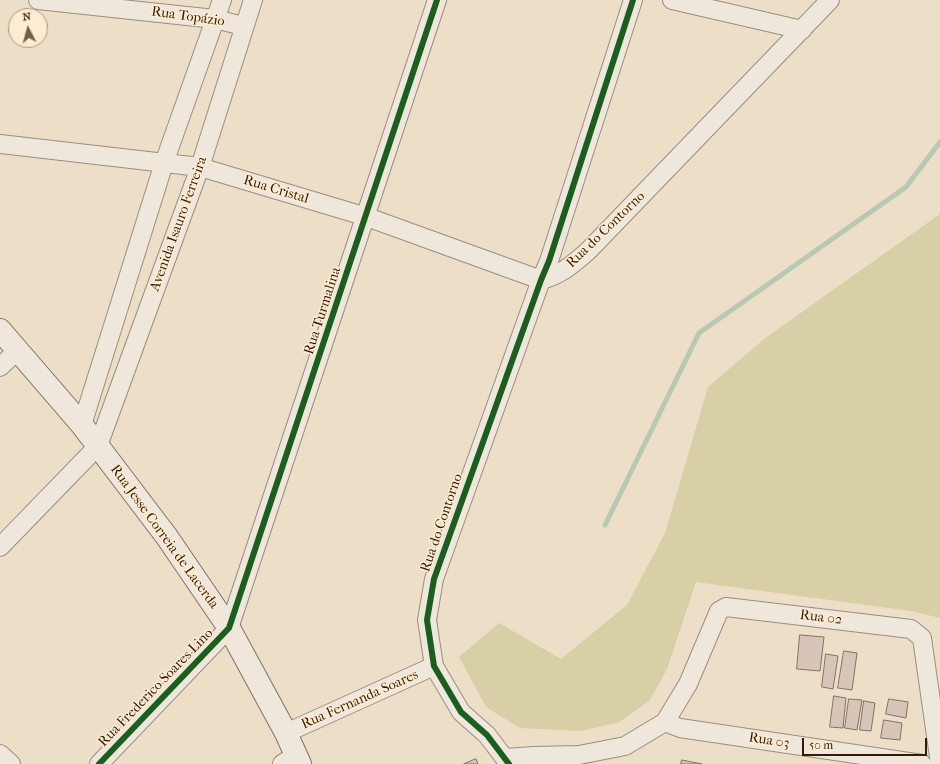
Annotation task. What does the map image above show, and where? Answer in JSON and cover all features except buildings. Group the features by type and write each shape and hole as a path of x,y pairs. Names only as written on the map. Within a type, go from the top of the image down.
{"main road":[{"name":"Rua Jesse Correia de Lacerda","path":"0,330 82,425 167,537 230,628 286,733 293,761"}],"street":[{"name":"Rua Topázio","path":"38,0 215,19 243,26"},
{"name":"Avenida Isauro Ferreira","path":"82,425 164,163 222,0"},
{"name":"Avenida Isauro Ferreira","path":"98,446 200,167 243,26 253,0"},
{"name":"Rua Turmalina","path":"230,628 438,0"},
{"path":"541,280 549,261 633,0"},
{"path":"672,0 802,30"},
{"name":"Rua do Contorno","path":"719,611 688,684 664,722 625,746 579,755 533,756 508,761 488,735 461,712 434,666 427,620 434,579 541,280 554,277 570,267 588,251 830,0"},
{"name":"Rua Cristal","path":"0,144 200,167 366,217 541,280"},
{"path":"0,367 16,350"},
{"path":"0,547 98,446"},
{"name":"Rua 02","path":"719,611 726,606 911,629 922,638 940,764"},
{"name":"Rua Frederico Soares Lino","path":"99,764 230,628"},
{"name":"Rua Fernanda Soares","path":"286,733 434,666"},
{"name":"Rua 03","path":"664,722 680,728 922,764"},
{"path":"0,754 11,764"}],"shaded area":[{"path":"940,214 940,618 911,611 696,582 667,669 650,700 620,722 581,731 520,728 486,707 459,657 499,623 561,659 627,605 665,533 708,387 764,339"}],"waterway":[{"path":"605,525 699,333 906,187 940,142"}],"cycle path":[{"path":"99,764 229,628 437,0"},
{"path":"509,764 487,735 461,712 434,666 427,620 434,579 549,261 633,0"}]}
